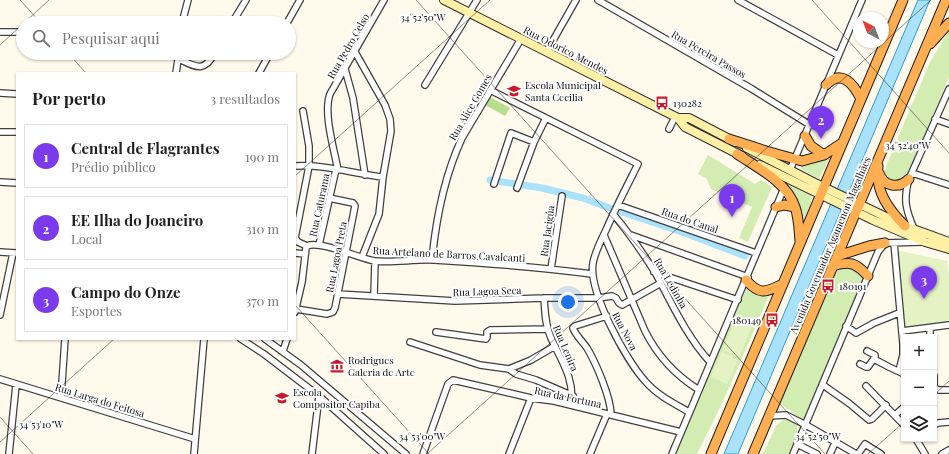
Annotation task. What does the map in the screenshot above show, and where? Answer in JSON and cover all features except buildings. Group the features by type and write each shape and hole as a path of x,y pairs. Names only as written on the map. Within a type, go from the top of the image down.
{"highway":[{"path":"711,454 800,244 826,193 843,142 903,0"},
{"name":"Avenida Governador Agamenon Magalhães","path":"753,454 946,0"},
{"path":"924,52 949,23"},
{"path":"826,85 831,80 838,78 844,79 850,82 861,99"},
{"path":"805,136 811,146 824,155"},
{"path":"729,139 802,161 824,155 843,142"},
{"path":"882,151 878,168 878,180 881,194 891,211 910,227"},
{"path":"737,154 770,176 784,188 791,198 798,217 800,244"},
{"path":"878,168 879,174 883,181 892,186 904,184 911,176"},
{"path":"776,207 784,205 795,207"},
{"path":"837,256 869,246 890,243"},
{"path":"832,266 841,264 855,264 868,276"},
{"path":"747,278 757,290 762,292 783,284"}],"main road":[{"name":"Rua Odorico Mendes","path":"444,0 677,118 685,127 737,154 826,193"},
{"name":"Rua Odorico Mendes","path":"677,118 689,118 790,170 826,193"},
{"path":"826,193 925,242 949,249"},
{"path":"858,208 949,242"}],"street":[{"path":"184,16 188,0"},
{"path":"236,16 246,0"},
{"path":"292,16 300,0"},
{"name":"Rua Pedro Celso","path":"327,101 384,0"},
{"path":"425,85 477,0"},
{"path":"547,51 576,0"},
{"name":"Rua Pereira Passos","path":"598,0 752,89 810,125"},
{"path":"738,0 838,55"},
{"path":"790,170 862,0"},
{"path":"0,32 16,32"},
{"name":"Rua Alice Gomes","path":"432,260 440,204 456,151 462,138 521,39"},
{"path":"355,52 385,105 390,120 391,131 383,177 379,214 362,257"},
{"path":"176,72 178,60"},
{"path":"185,60 196,67 206,65 210,60"},
{"path":"260,72 266,60"},
{"path":"344,69 353,98 365,175"},
{"path":"910,227 905,202 906,191 935,119 947,99 949,89"},
{"path":"490,90 546,118 534,142 517,188"},
{"path":"0,93 16,94"},
{"name":"Rua Caturama","path":"319,245 329,198 337,170 327,113 327,101"},
{"path":"303,111 309,146 308,166"},
{"name":"Rua Nova","path":"546,118 638,164 604,234 596,254 592,274 594,285 606,316 628,357 644,380 657,393 689,412"},
{"path":"669,129 677,118"},
{"path":"935,119 949,124"},
{"path":"0,132 16,132"},
{"path":"494,184 511,133 534,142"},
{"path":"296,166 308,166 383,177"},
{"name":"Rua Caturama","path":"296,232 308,166"},
{"path":"911,176 949,185"},
{"path":"0,182 16,183"},
{"path":"672,454 784,188"},
{"name":"Rua Jacigúa","path":"551,269 562,196"},
{"name":"Rua Lagoa Preta","path":"296,311 326,314 333,312 335,308 355,206 354,204 329,198"},
{"name":"Rua Ledinha","path":"616,209 630,235 661,283 695,344 710,362"},
{"name":"Rua do Canal","path":"616,209 756,253"},
{"name":"Rua Nova","path":"604,234 645,331 660,357 672,371 699,390"},
{"path":"630,235 747,278"},
{"name":"Rua Caturama","path":"296,239 298,242 308,246"},
{"path":"793,454 878,252 890,243 925,242"},
{"path":"890,243 902,334"},
{"name":"Rua Artelano de Barros Cavalcanti","path":"308,246 310,244 319,245 376,261 432,260 551,269 592,274"},
{"path":"296,311 302,282 306,248 308,246"},
{"path":"0,252 15,253 0,315"},
{"path":"296,253 305,254"},
{"path":"374,296 376,261"},
{"path":"654,272 738,300"},
{"path":"632,299 661,283"},
{"name":"Rua Lagoa Seca","path":"338,294 455,301 614,297 618,303 622,305 632,299"},
{"name":"Rua Lenira","path":"544,298 547,329 567,371 572,386 572,405"},
{"path":"846,326 856,333 874,323 900,313"},
{"name":"Rua Lenira","path":"606,316 573,328 586,346 595,363 610,404 609,414"},
{"path":"902,331 949,324"},
{"path":"930,328 930,334"},
{"path":"436,332 481,339 487,338 487,332 490,330 547,329"},
{"path":"60,397 65,340"},
{"path":"194,454 204,340"},
{"path":"243,340 264,354 319,396 384,454"},
{"path":"266,340 283,351 406,454"},
{"path":"283,351 287,340"},
{"path":"896,340 901,341"},
{"path":"410,342 480,365 509,369 516,374 536,380 573,396"},
{"path":"509,369 531,360 555,346"},
{"path":"867,350 875,356 874,359 901,372"},
{"path":"860,364 868,367 874,359"},
{"name":"Rua Larga do Feitosa","path":"0,379 195,440"},
{"name":"Rua da Fortuna","path":"423,454 448,384 453,380 531,398 546,399 681,432"},
{"path":"9,454 16,385"},
{"path":"823,385 850,404 867,420 872,419 886,405"},
{"path":"866,386 901,422"},
{"path":"937,389 949,390"},
{"path":"312,454 319,396"},
{"path":"509,454 531,398"},
{"path":"895,415 901,410"},
{"path":"590,454 609,414"},
{"path":"769,416 786,415 806,424 857,454 865,444 881,454"},
{"path":"937,424 949,422"},
{"path":"830,454 835,442"},
{"path":"918,442 923,453"},
{"path":"797,444 817,454"},
{"path":"942,454 949,450"}],"green space":[{"path":"949,31 949,77 907,176 897,182 892,181 886,178 885,171 887,164 930,62"},
{"path":"490,97 510,108 505,116 485,105"},
{"path":"708,155 755,184 761,180 772,187 748,242 739,238 752,207 711,189 706,178 698,174"},
{"path":"829,155 830,157 819,179 801,169 802,165"},
{"path":"780,179 812,194 810,206 804,219 794,197"},
{"path":"896,250 947,261 949,276 949,322 902,329"},
{"path":"854,266 865,277 804,421 777,401 834,267"},
{"path":"747,287 756,294 769,295 726,395 697,454 676,454"},
{"path":"737,317 753,324 739,357 723,350"},
{"path":"722,352 738,360 727,384 711,377"},
{"path":"783,420 791,420 795,422 797,427 796,438 789,454 763,454 776,426"}],"water":[{"path":"918,0 930,0 738,454 724,454"}],"waterway":[{"path":"490,180 542,188 583,198 685,233 745,256"}],"place":[{"name":"Escola Municipal Santa Cecilia","path":"514,91"},
{"name":"130282","path":"662,103"},
{"name":"EE Ilha do Joaneiro","path":"821,139"},
{"name":"Central de Flagrantes","path":"732,217"},
{"name":"180191","path":"828,286"},
{"name":"Campo do Onze","path":"924,299"},
{"name":"180149","path":"772,320"},
{"name":"Rodrigues Galeria de Arte","path":"337,366"},
{"name":"Escola Compositor Capiba","path":"282,398"}]}
